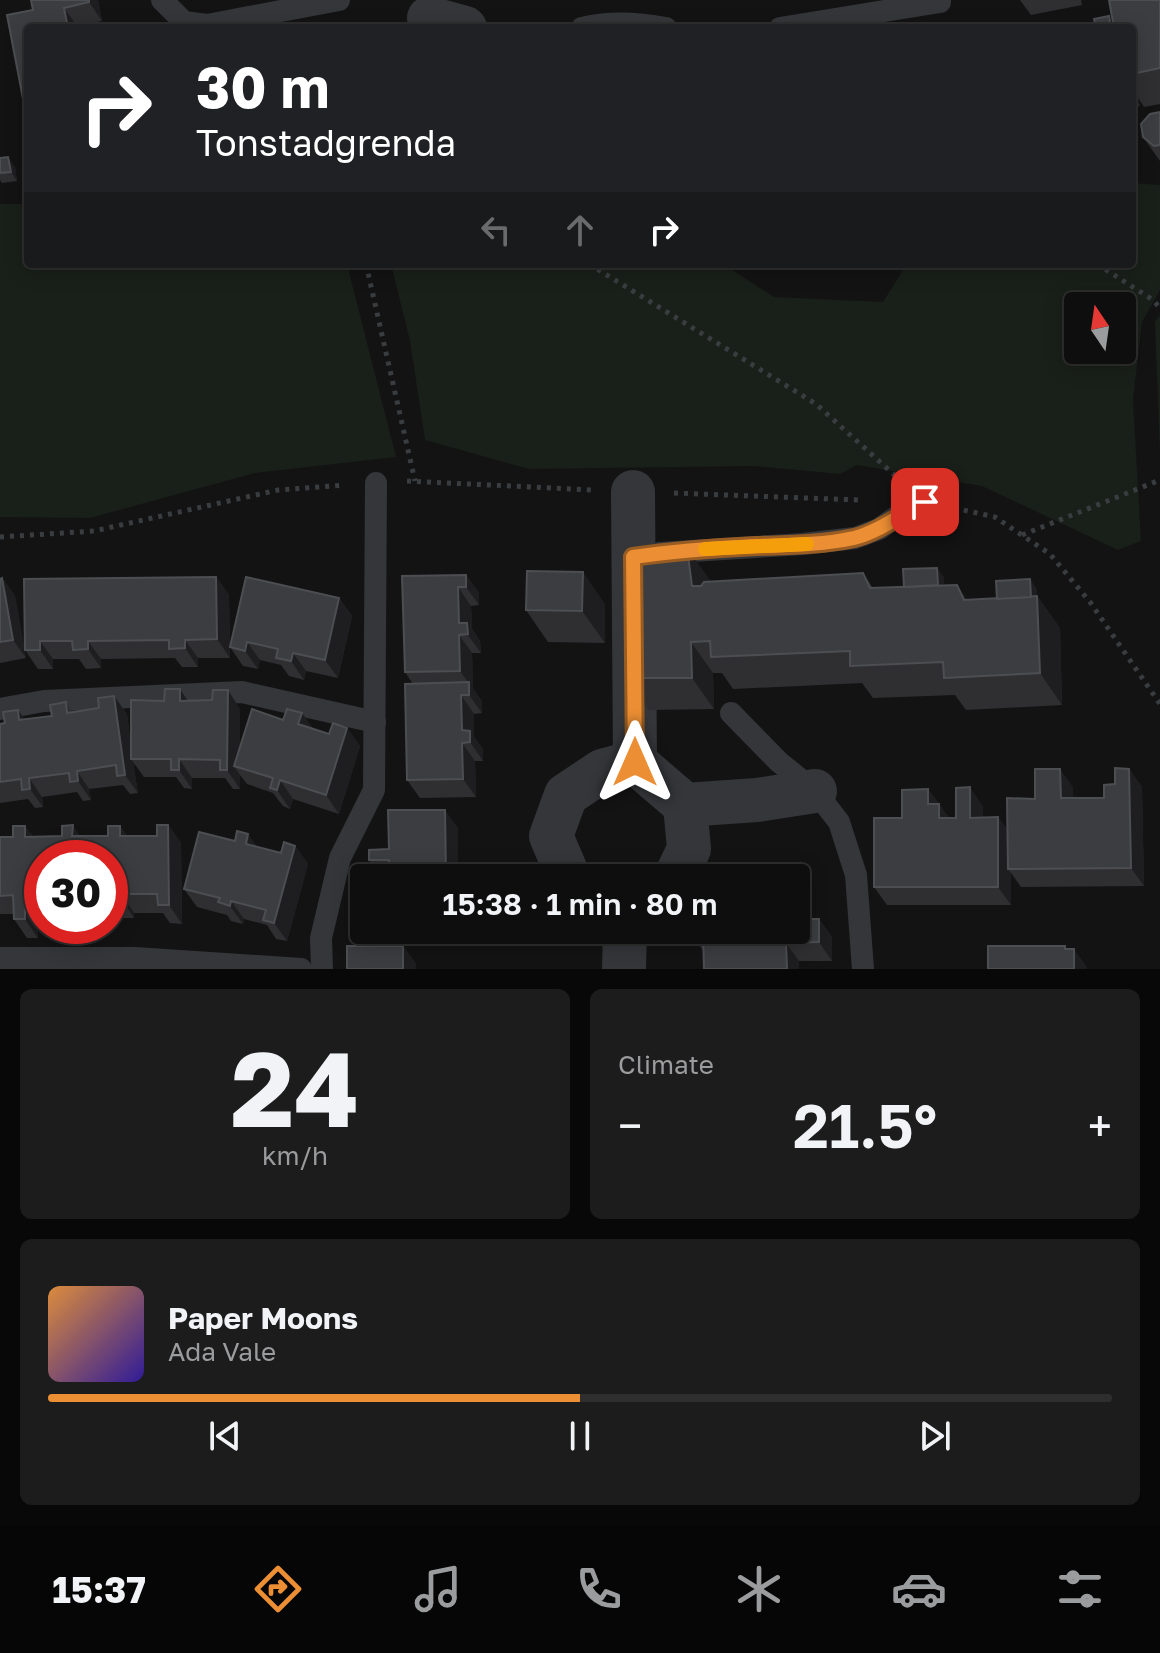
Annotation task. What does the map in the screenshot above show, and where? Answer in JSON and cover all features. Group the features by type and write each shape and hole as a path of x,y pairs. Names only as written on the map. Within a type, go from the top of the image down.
{"street":[{"path":"633,492 635,762 685,805 689,849 682,864"},
{"path":"563,864 551,836 566,795 602,771 635,762"},
{"path":"685,805 757,800 815,791"},
{"path":"624,969 625,944"}],"lane":[{"path":"162,0 184,22 199,24"},
{"path":"212,24 339,0"},
{"path":"805,24 940,2"},
{"path":"599,24 647,24"},
{"path":"322,969 321,938 340,858 374,790 376,483"},
{"path":"633,557 685,550 855,538 879,529 925,502"},
{"path":"0,709 44,701 242,692 375,722"},
{"path":"731,713 779,762 815,791 839,822 856,875 863,969"},
{"path":"0,958 135,958 301,969"}],"path":[{"path":"367,268 415,481"},
{"path":"595,268 816,404 925,502"},
{"path":"1103,268 1153,300 1160,308"},
{"path":"1022,535 1160,480"}],"shaded area":[{"path":"1136,183 1160,185 1160,290 1142,322 1133,400 1141,541 1118,550 982,486 857,465 840,474 754,466 529,469 425,440 410,341 392,268 729,268 774,297 883,302 904,268 1136,268"},
{"path":"0,204 24,204 24,268 348,268 396,457 255,473 90,518 0,517"},
{"path":"1160,315 1160,457 1155,322"}],"building":[{"path":"31,0 89,0 64,8 67,24 24,24 24,104 7,15 33,10"},
{"path":"1109,0 1160,0 1160,68 1136,73 1136,24 1113,24"},
{"path":"1109,16 1110,24 1095,24 1094,19"},
{"path":"1160,112 1160,145 1154,146 1143,137 1141,124 1150,114"},
{"path":"8,157 11,172 0,173 0,158"},
{"path":"639,548 687,548 692,586 701,586 704,582 863,573 870,588 957,585 964,600 1037,596 1040,673 944,678 943,662 850,666 850,651 711,657 710,641 691,642 692,678 626,678 626,563 639,563"},
{"path":"937,568 938,585 904,587 903,569"},
{"path":"527,571 583,572 582,611 526,610"},
{"path":"466,575 466,587 458,587 459,623 467,623 468,634 459,635 460,671 405,672 402,576"},
{"path":"216,577 217,639 185,640 185,648 169,649 169,640 88,641 88,649 73,650 72,641 40,641 40,650 25,650 24,579"},
{"path":"246,577 339,598 325,660 293,653 291,661 276,658 278,649 247,642 245,651 230,647"},
{"path":"0,579 13,640 0,642"},
{"path":"1030,579 1031,597 997,599 996,581"},
{"path":"469,682 469,695 461,695 462,730 470,731 470,742 462,743 463,779 407,780 405,684"},
{"path":"165,689 180,689 180,701 212,700 213,690 228,690 227,770 220,770 220,760 179,759 179,770 171,770 171,759 131,759 131,700 164,701"},
{"path":"114,696 125,775 117,776 116,765 77,771 78,781 70,782 69,773 29,778 30,789 22,790 21,779 0,782 0,724 5,723 3,712 18,710 19,720 52,716 50,705 66,702 67,713 99,708 98,698"},
{"path":"252,709 283,720 287,709 302,713 298,724 329,734 333,723 347,728 326,795 280,780 277,790 270,788 273,778 234,766"},
{"path":"1115,768 1129,769 1131,868 1008,869 1007,798 1035,799 1035,769 1060,769 1061,798 1104,798 1104,785 1115,784"},
{"path":"970,787 970,818 998,817 998,887 874,887 874,818 902,818 902,790 928,789 928,804 939,804 939,818 956,818 956,788"},
{"path":"388,810 445,810 446,864 389,864 389,860 369,860 369,850 389,849"},
{"path":"73,825 72,836 108,836 108,826 120,826 120,836 157,836 157,825 168,825 169,905 158,905 157,894 128,894 128,840 24,840 24,919 14,919 13,895 0,896 0,837 13,837 13,826 25,826 25,837 62,836 62,826"},
{"path":"237,831 248,834 246,844 281,853 284,842 295,846 274,923 263,920 266,910 231,901 230,906 218,902 220,898 184,889 199,832 235,841"},
{"path":"810,919 819,919 819,942 810,942"},
{"path":"703,944 786,944 787,969 704,969"},
{"path":"347,946 403,946 403,969 347,969"},
{"path":"988,946 1065,946 1065,949 1074,949 1074,969 988,969"}],"slow traffic":[{"path":"705,549 807,544"}],"route":[{"path":"635,762 633,557 685,550 855,538 879,529 925,502"}]}
